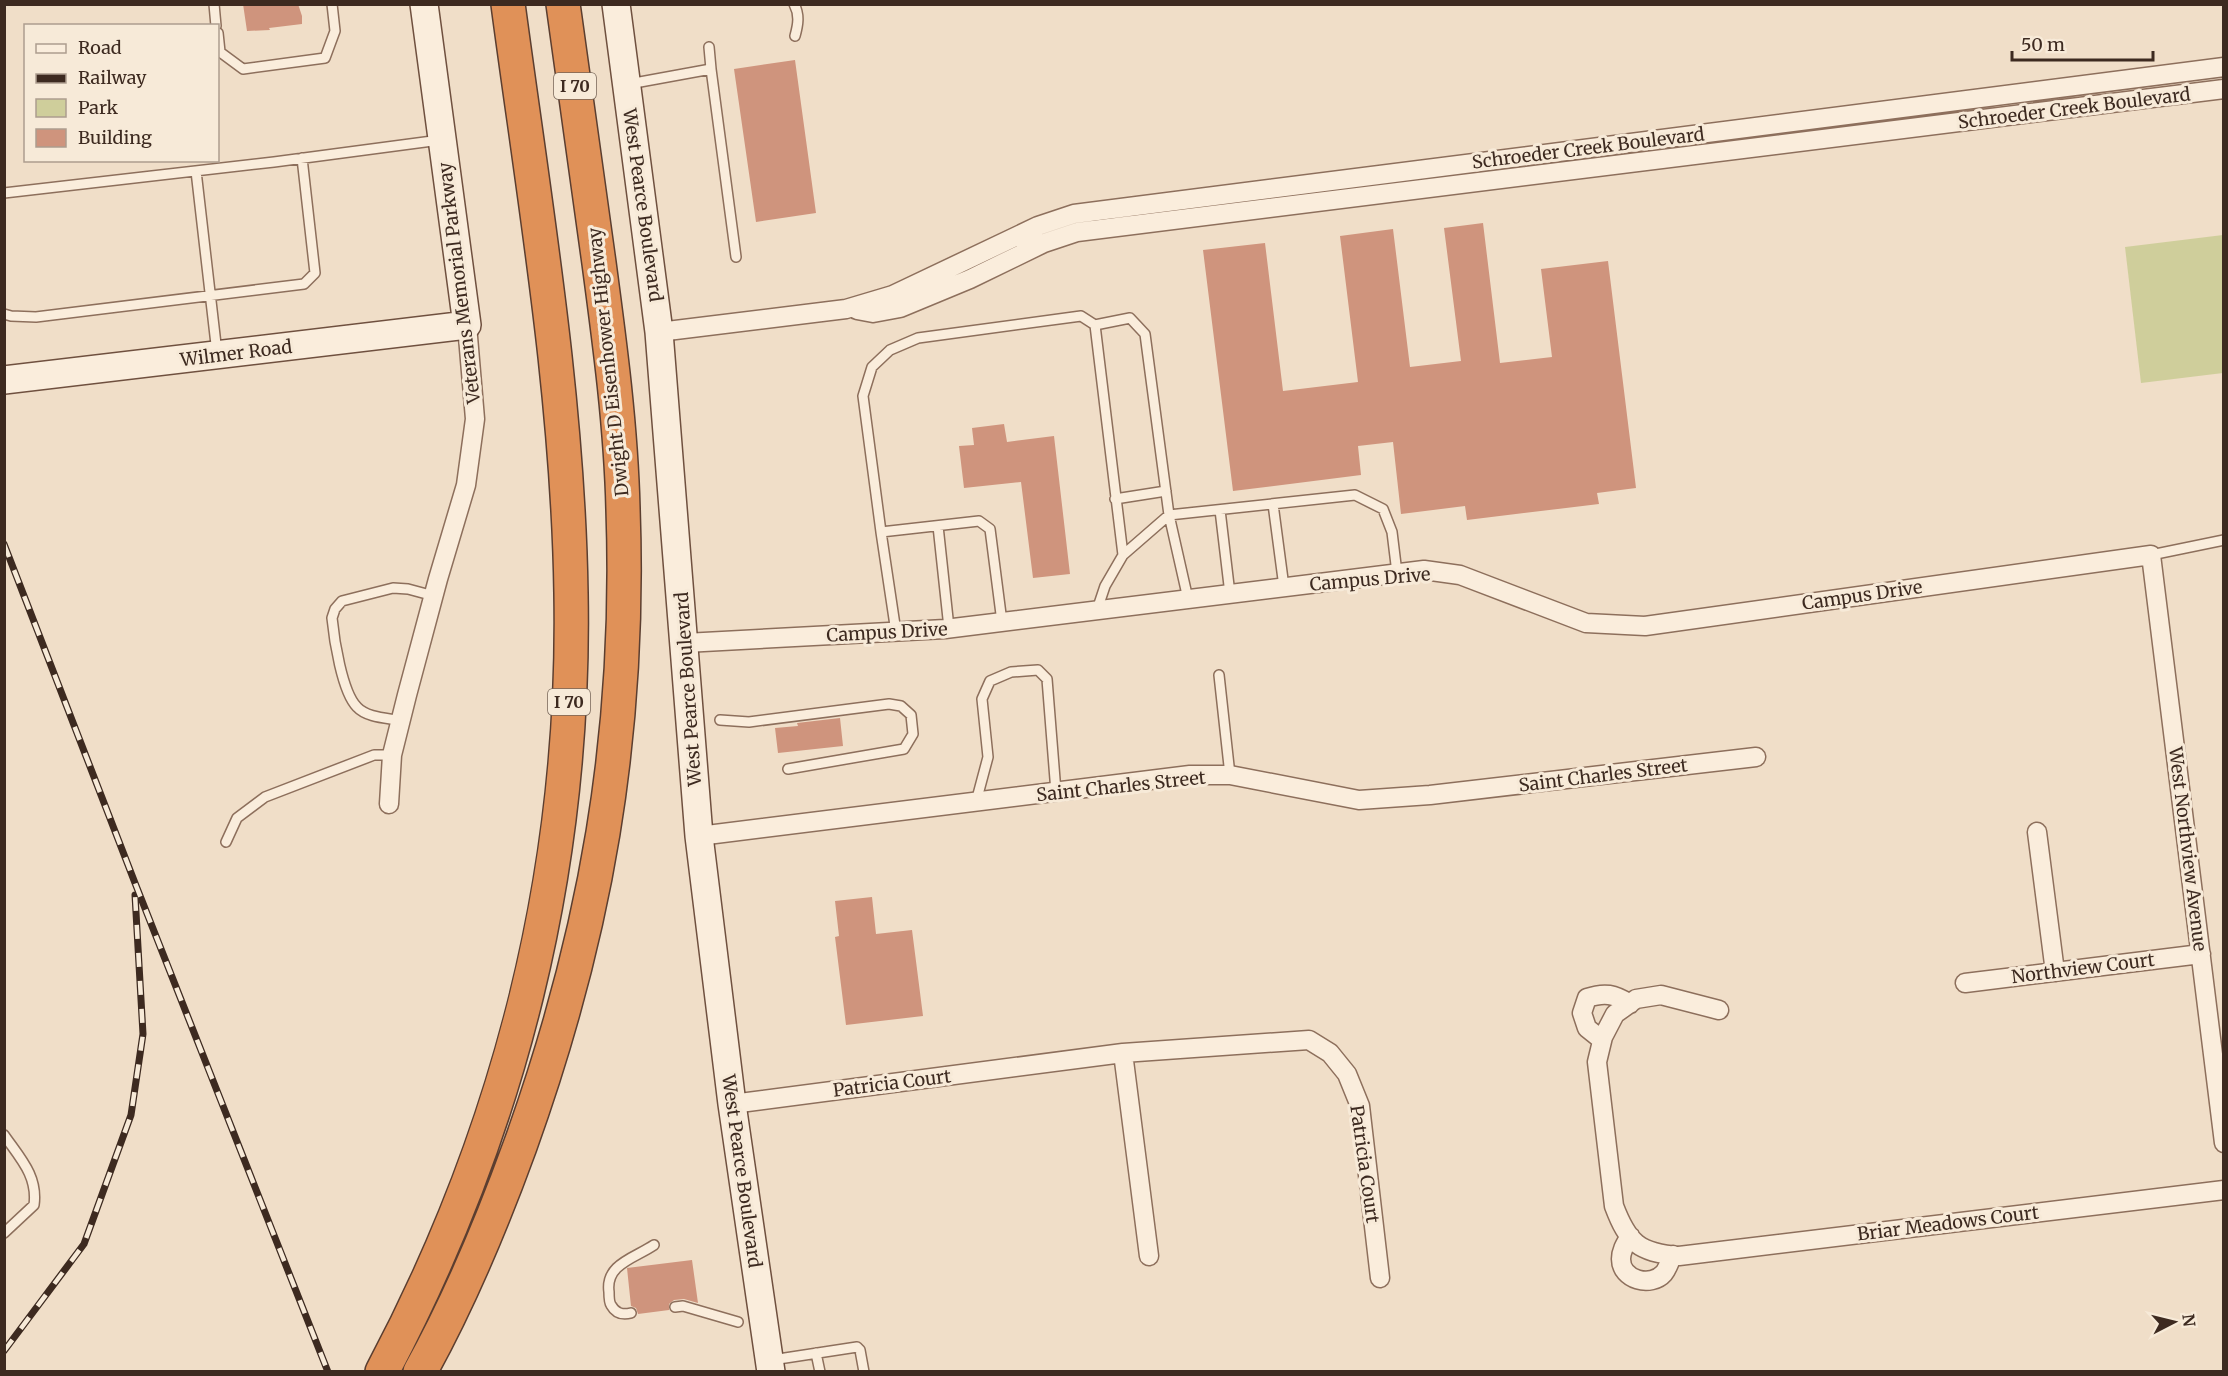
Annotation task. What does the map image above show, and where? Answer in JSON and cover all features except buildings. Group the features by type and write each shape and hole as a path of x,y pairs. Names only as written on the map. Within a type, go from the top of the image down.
{"highway":[{"name":"I 70","path":"382,1371 416,1306 462,1199 507,1068 542,934 562,800 571,662 571,592 566,490 554,353 508,4"},
{"name":"Dwight D Eisenhower Highway","path":"420,1371 484,1238 510,1174 555,1044 589,912 612,778 617,732 624,642 625,574 617,413 564,4"}],"main road":[{"name":"Veterans Memorial Parkway","path":"424,4 467,325"},
{"name":"West Pearce Boulevard","path":"616,4 659,332 699,836 732,1104 770,1366"},
{"name":"Wilmer Road","path":"4,380 467,325"}],"street":[{"name":"Schroeder Creek Boulevard","path":"659,332 846,309 873,312 900,308 966,271 1038,226 1074,214 2223,67"},
{"name":"Schroeder Creek Boulevard","path":"966,271 1087,230 2223,89"},
{"name":"Veterans Memorial Parkway","path":"389,804 393,755 434,596 466,485 475,419 467,325"},
{"name":"Campus Drive","path":"685,643 949,628 1424,570 1460,575 1586,623 1645,626 2151,555"},
{"name":"West Northview Avenue","path":"2151,555 2223,1143"},
{"name":"Saint Charles Street","path":"699,836 1190,776 1230,775 1359,800 1430,795 1756,757"},
{"path":"2037,832 2055,972"},
{"name":"Northview Court","path":"1965,983 2201,954"},
{"path":"1602,1040 1587,1028 1582,1012 1587,998 1601,994 1618,997 1630,1004"},
{"name":"Briar Meadows Court","path":"1719,1010 1660,995 1636,999 1615,1014 1602,1040 1597,1062 1614,1206 1622,1227 1629,1236 1640,1246 1657,1255 1673,1255 2223,1190"},
{"name":"Patricia Court","path":"732,1104 1123,1053 1309,1040 1330,1053 1347,1074 1360,1106 1380,1278"},
{"path":"1123,1053 1149,1256"},
{"path":"1629,1236 1621,1259 1623,1268 1638,1281 1652,1281 1665,1272 1673,1255"}],"lane":[{"path":"214,4 216,24"},
{"path":"219,42 220,52 243,69 325,58 334,31 332,4"},
{"path":"794,4 799,25 795,36"},
{"path":"709,47 736,257"},
{"path":"627,84 711,69"},
{"path":"4,193 442,140"},
{"path":"4,314 36,317 304,284 315,273 303,158"},
{"path":"196,171 217,355"},
{"path":"896,632 863,396 872,368 890,350 918,338 1081,316 1095,324 1130,318 1145,334 1169,515 1188,599"},
{"path":"1095,324 1123,555"},
{"path":"1115,499 1166,491"},
{"path":"1097,610 1105,586 1123,555 1169,515 1355,495 1383,509 1392,532 1397,573"},
{"path":"1273,504 1284,587"},
{"path":"1220,510 1230,594"},
{"path":"881,532 979,521 990,529 1002,622"},
{"path":"938,526 949,628"},
{"path":"2151,555 2223,540"},
{"path":"402,721 371,715 357,708 344,682 332,618 335,609 342,601 393,588 408,589 434,596"},
{"path":"976,802 988,757 982,699 990,681 1011,672 1038,669 1047,680 1056,792"},
{"path":"1219,675 1230,775"},
{"path":"720,720 749,722 889,704 901,706 911,715 913,734 904,749 788,768"},
{"path":"226,842 237,818 266,797 374,755 393,755"},
{"path":"4,1135 33,1179 36,1191 34,1205 4,1233"},
{"path":"631,1313 617,1312 610,1304 607,1280 612,1271 654,1245"},
{"path":"675,1307 683,1306 738,1322"},
{"path":"770,1366 816,1353 857,1347 860,1350 864,1371"},
{"path":"816,1353 820,1371"}],"green space":[{"path":"2223,235 2223,373 2141,383 2125,247"}],"railway":[{"path":"4,544 328,1372"},
{"path":"4,1351 84,1244 131,1115 143,1034 135,895"}]}
